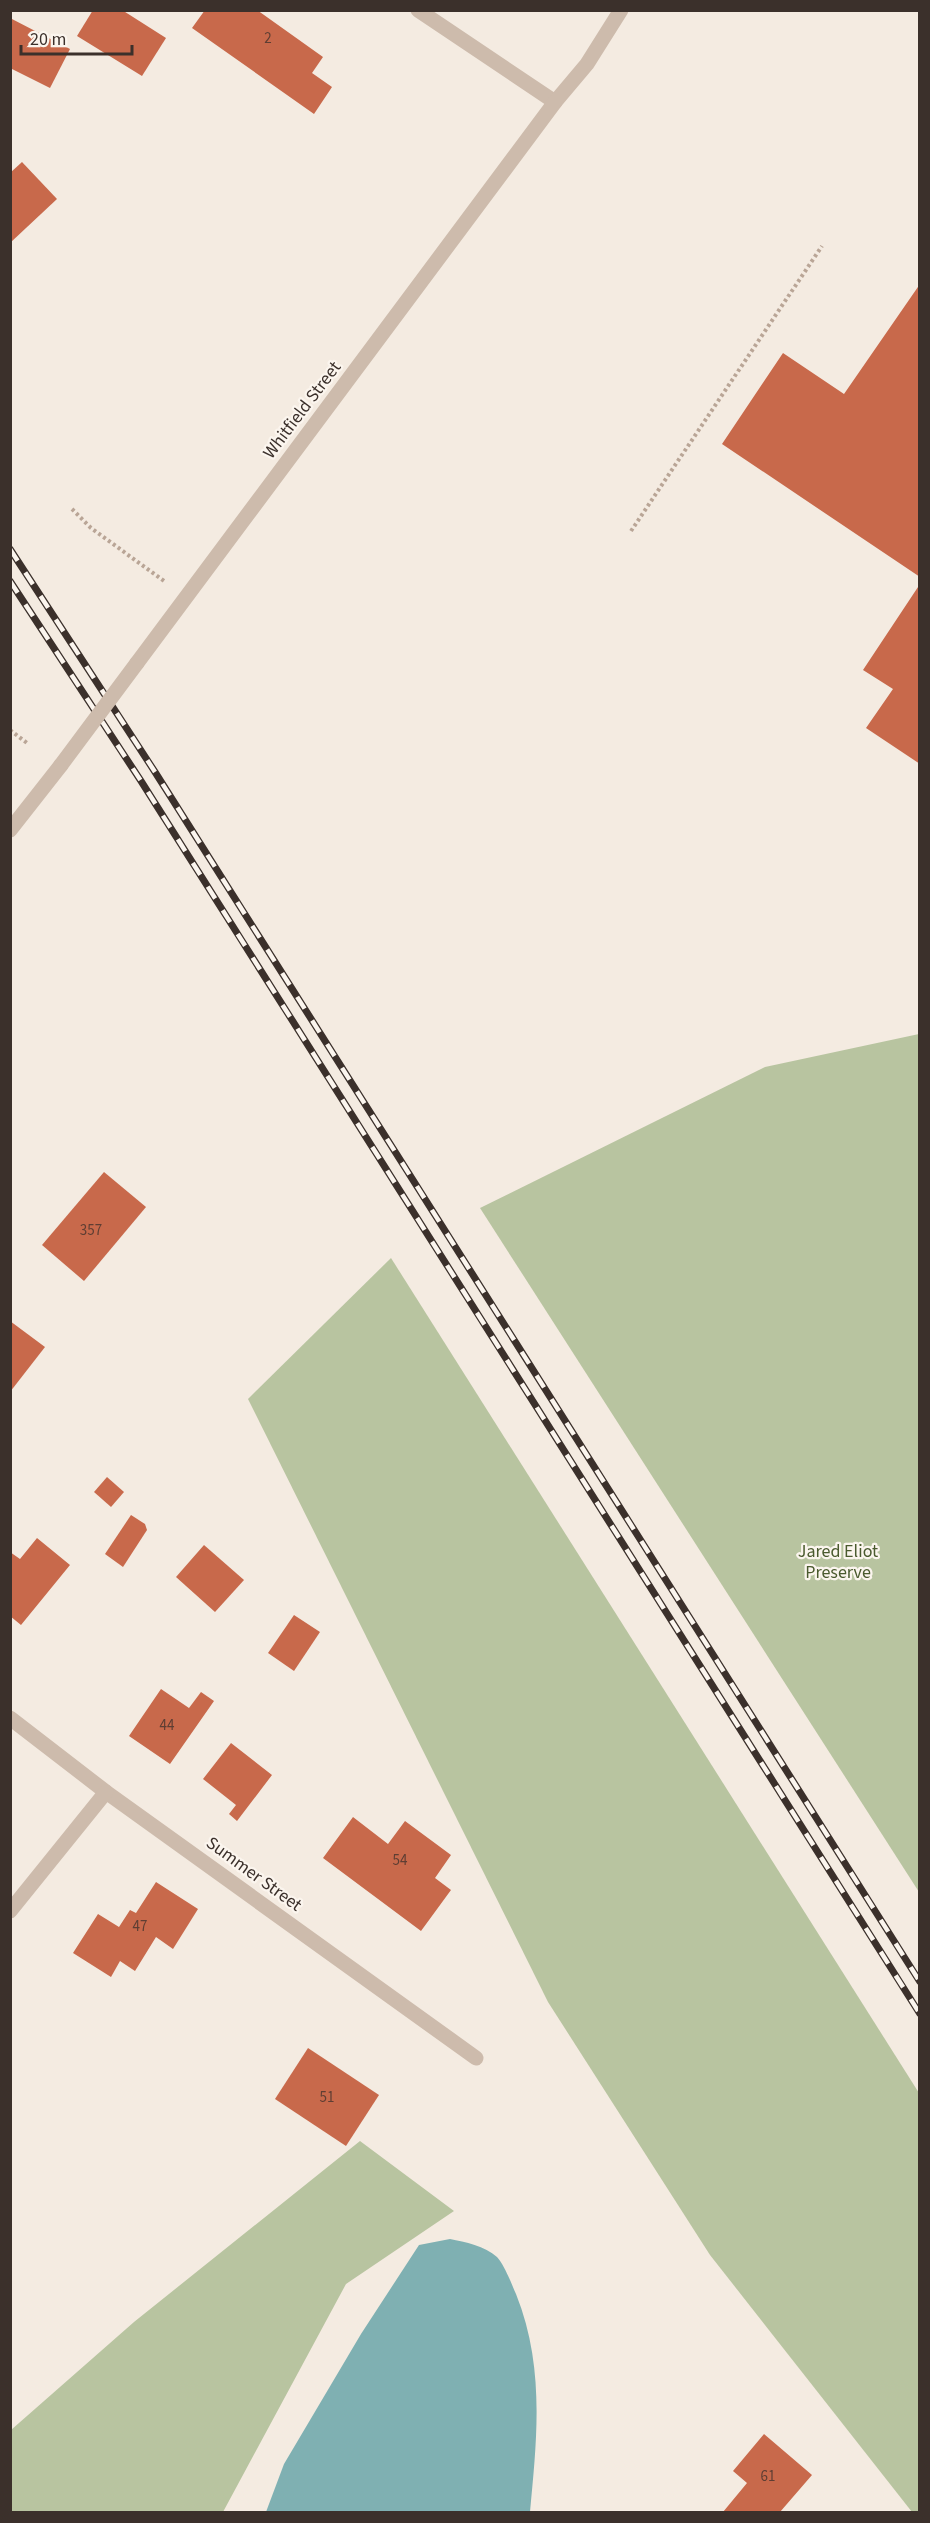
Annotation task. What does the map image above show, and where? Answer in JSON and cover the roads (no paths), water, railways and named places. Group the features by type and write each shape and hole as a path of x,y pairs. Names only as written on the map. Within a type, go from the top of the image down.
{"street":[{"path":"418,10 555,102"},
{"name":"Whitfield Street","path":"10,830 61,765 555,102 587,64 621,10"},
{"name":"Summer Street","path":"10,1718 106,1792 476,2058"},
{"path":"10,1911 106,1792"}],"water":[{"path":"450,2239 481,2247 497,2257 510,2280 525,2321 535,2375 536,2402 535,2457 530,2512 266,2512 284,2464 361,2334 419,2245"}],"railway":[{"path":"10,549 155,772 920,1982"},
{"path":"10,581 141,781 920,2014"}],"park label":[{"name":"Jared Eliot Preserve","path":"838,1561"}]}
